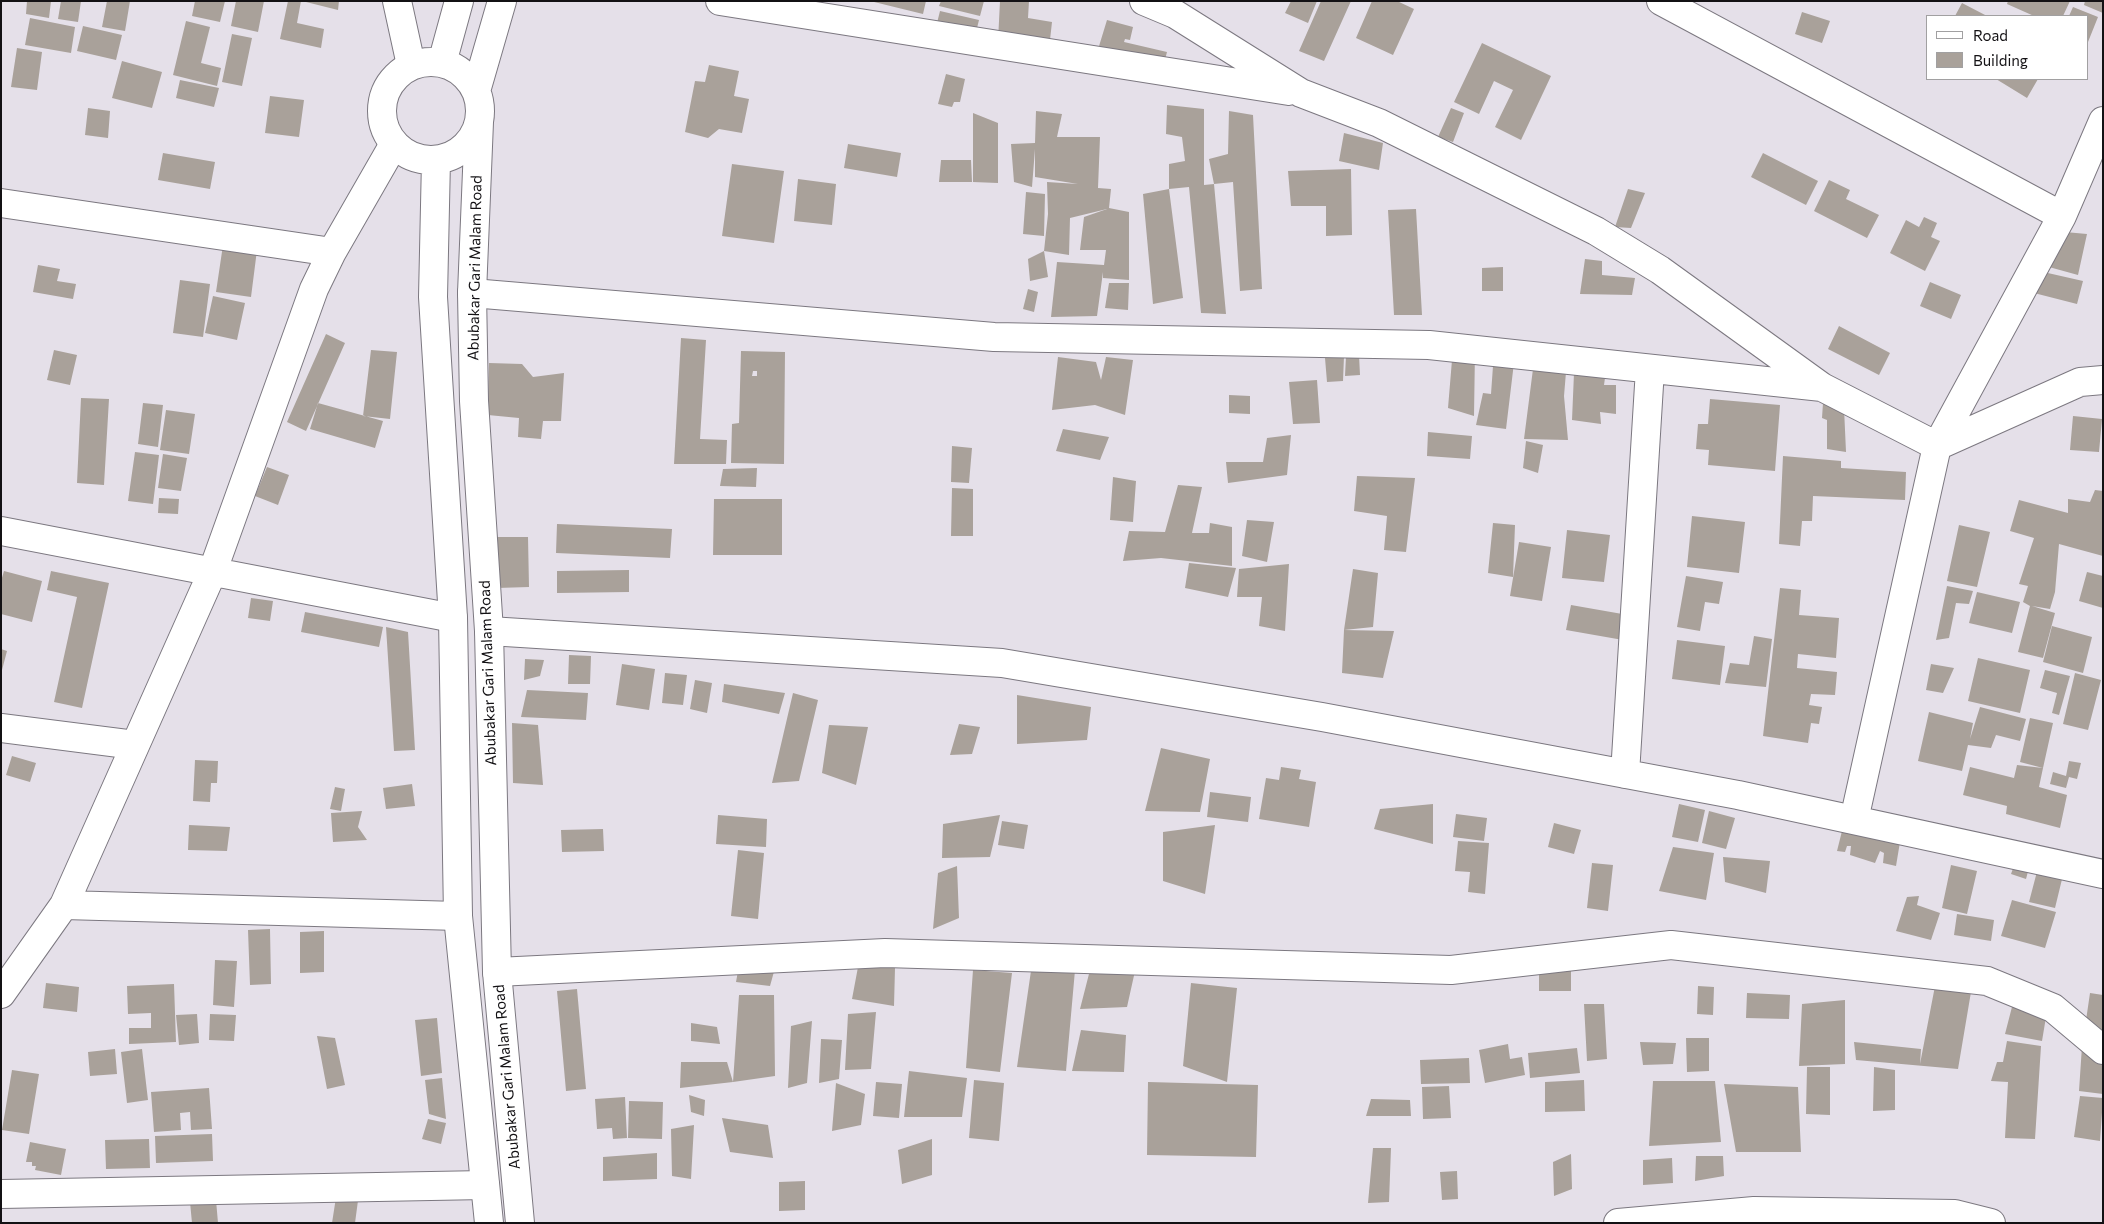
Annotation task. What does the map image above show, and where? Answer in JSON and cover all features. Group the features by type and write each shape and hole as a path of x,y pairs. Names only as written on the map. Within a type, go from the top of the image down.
{"street":[{"path":"397,1 412,65"},
{"path":"442,63 459,1"},
{"path":"476,91 502,1"},
{"path":"720,1 1301,93 1379,124 1596,231 1660,270 1822,387 1936,446"},
{"path":"1144,1 1178,7 1301,93"},
{"path":"1661,1 2062,216"},
{"path":"426,62 442,63 456,68 468,78 476,91 480,106 479,122 474,136 464,148 451,156 436,160 420,160 406,154 394,144 386,131 382,116 383,100 388,86 399,74 412,65 426,62"},
{"path":"1854,820 1936,446 2062,216 2103,121"},
{"name":"Abubakar Gari Malam Road","path":"479,122 472,293 474,401 488,632 497,972 520,1223"},
{"path":"2,991 64,905 212,573 314,289 332,252 394,144"},
{"path":"436,160 433,297 453,618 458,916 489,1223"},
{"path":"1,203 332,252"},
{"path":"472,293 994,337 1429,345 1822,387"},
{"path":"1625,774 1650,369"},
{"path":"1936,446 2080,382 2103,380"},
{"path":"1,531 453,618"},
{"path":"488,632 1002,663 1313,716 1738,795 2103,874"},
{"path":"1,728 135,745"},
{"path":"64,905 458,916"},
{"path":"497,972 885,953 1451,970 1671,945 1987,981 2053,1008 2103,1050"},
{"path":"1,1194 485,1185"},
{"path":"1618,1223 1754,1211 1955,1214 1991,1223"}],"building":[{"path":"27,1 51,1 49,18 26,14"},
{"path":"61,1 81,1 78,22 58,19"},
{"path":"107,1 130,1 125,31 102,27"},
{"path":"195,1 225,1 220,22 192,16"},
{"path":"236,1 264,1 258,32 231,26"},
{"path":"288,1 301,1 297,23 324,29 321,48 280,39"},
{"path":"302,1 339,1 338,10"},
{"path":"870,1 926,1 923,14"},
{"path":"941,1 984,1 980,16 939,6"},
{"path":"1000,1 1029,1 1028,18 1052,22 1049,49 998,41"},
{"path":"1291,1 1317,1 1308,23 1285,13"},
{"path":"1321,1 1351,1 1324,61 1299,51"},
{"path":"1372,1 1397,1 1414,9 1393,55 1356,38"},
{"path":"2008,1 2070,1 2063,15 2032,15 2007,4"},
{"path":"2085,1 2103,1 2103,13 2084,5"},
{"path":"1962,3 1985,15 1956,15"},
{"path":"2073,7 2098,17 2089,40 2089,15 2069,15"},
{"path":"940,11 979,20 974,40 935,31"},
{"path":"1802,12 1830,21 1822,43 1795,34"},
{"path":"30,18 75,27 71,53 25,45"},
{"path":"1107,20 1133,27 1130,40 1125,39 1124,42 1167,52 1163,67 1096,56"},
{"path":"186,21 210,27 201,63 221,68 217,86 173,75"},
{"path":"83,26 122,35 116,60 77,51"},
{"path":"232,34 252,38 242,86 222,82"},
{"path":"1482,43 1551,76 1521,140 1495,127 1513,90 1494,81 1479,114 1454,102"},
{"path":"17,48 42,52 37,90 11,87"},
{"path":"122,61 162,72 152,108 112,98"},
{"path":"709,65 739,71 734,96 749,99 742,133 719,129 708,138 685,132 695,81 705,82"},
{"path":"946,74 965,79 960,102 954,102 952,107 938,104"},
{"path":"180,80 219,88 214,107 176,98"},
{"path":"1998,80 2037,80 2027,98"},
{"path":"270,96 304,100 299,137 265,133"},
{"path":"1167,105 1204,109 1204,185 1214,184 1226,314 1201,313 1189,187 1169,189 1169,164 1185,161 1182,137 1166,134"},
{"path":"88,108 110,111 108,138 85,135"},
{"path":"1451,108 1464,113 1453,142 1438,137"},
{"path":"1036,111 1062,114 1057,137 1100,137 1098,188 1111,189 1109,208 1129,212 1129,280 1103,278 1103,272 1097,316 1051,317 1057,262 1104,265 1106,250 1080,250 1084,217 1107,209 1070,218 1069,255 1044,251 1048,214 1047,182 1078,184 1035,177 1035,149 1032,187 1014,182 1011,144 1035,143"},
{"path":"1229,111 1253,115 1262,289 1240,291 1233,182 1214,184 1209,159 1228,154"},
{"path":"973,113 998,123 998,183 973,182"},
{"path":"1344,133 1383,143 1379,170 1339,161"},
{"path":"848,144 901,153 897,177 844,168"},
{"path":"163,153 215,162 210,189 158,180"},
{"path":"1763,153 1818,181 1806,205 1751,177"},
{"path":"941,160 971,160 972,182 939,182"},
{"path":"732,164 784,171 774,243 722,236"},
{"path":"1351,169 1352,235 1326,236 1326,206 1291,206 1288,171"},
{"path":"798,179 836,184 832,225 794,221"},
{"path":"1829,180 1850,190 1846,199 1879,215 1867,238 1814,211"},
{"path":"1169,189 1183,298 1153,304 1143,194"},
{"path":"1628,189 1645,193 1631,228 1615,227"},
{"path":"1026,192 1045,194 1044,236 1023,234"},
{"path":"1416,209 1422,315 1394,315 1388,210"},
{"path":"1924,217 1937,223 1931,237 1940,241 1925,271 1890,253 1906,220 1919,227"},
{"path":"2065,232 2087,234 2078,275 2049,267"},
{"path":"223,245 257,250 251,297 216,292"},
{"path":"1044,251 1048,277 1030,281 1028,259"},
{"path":"1585,259 1602,261 1602,275 1635,278 1632,295 1580,294"},
{"path":"38,265 60,269 57,281 76,284 73,299 33,292"},
{"path":"1503,267 1503,291 1482,291 1482,268"},
{"path":"2039,271 2083,281 2077,304 2034,293"},
{"path":"180,280 210,284 203,337 173,333"},
{"path":"1930,282 1961,295 1951,319 1920,306"},
{"path":"1109,283 1129,283 1128,310 1105,308"},
{"path":"1028,289 1038,292 1034,312 1023,309"},
{"path":"213,296 245,303 237,340 205,333"},
{"path":"1839,326 1890,353 1879,375 1828,349"},
{"path":"326,334 345,343 306,431 287,422"},
{"path":"681,338 706,340 700,439 727,440 726,464 674,464"},
{"path":"1516,346 1506,429 1476,425 1483,393 1491,394 1494,352"},
{"path":"1453,348 1475,350 1474,416 1448,408"},
{"path":"54,350 77,355 70,385 47,380"},
{"path":"371,350 397,352 390,419 363,416"},
{"path":"741,351 785,352 784,464 731,463 732,424 739,423","holes":["753,371 757,371 757,376 752,376"]},
{"path":"1359,355 1360,375 1345,376 1346,356"},
{"path":"1344,356 1343,381 1327,382 1325,358"},
{"path":"1058,357 1096,362 1101,380 1106,357 1133,360 1125,415 1095,405 1052,410"},
{"path":"1567,360 1564,396 1568,440 1524,439 1533,369"},
{"path":"489,363 522,364 533,377 564,373 561,421 543,421 541,439 518,437 519,418 488,415"},
{"path":"1607,364 1604,385 1616,385 1616,414 1600,412 1601,424 1572,420 1574,373"},
{"path":"1317,380 1320,423 1293,424 1289,382"},
{"path":"1229,395 1250,396 1250,414 1229,413"},
{"path":"81,398 109,399 104,485 77,483"},
{"path":"1710,399 1780,405 1775,471 1708,465 1709,450 1696,449 1698,424 1708,424"},
{"path":"143,403 163,405 158,447 138,444"},
{"path":"318,403 383,421 375,448 310,429"},
{"path":"1823,403 1844,408 1846,452 1827,449 1827,420 1822,418"},
{"path":"166,410 195,414 189,454 160,450"},
{"path":"2073,416 2102,419 2099,452 2070,450"},
{"path":"1063,429 1109,437 1100,460 1056,451"},
{"path":"1428,432 1472,436 1470,459 1427,456"},
{"path":"1291,435 1287,475 1228,483 1226,462 1263,462 1267,438"},
{"path":"1526,441 1543,445 1538,473 1523,468"},
{"path":"952,446 972,448 969,483 951,482"},
{"path":"135,452 159,455 153,504 128,501"},
{"path":"163,454 187,458 181,491 158,488"},
{"path":"1783,456 1841,461 1841,468 1906,472 1905,500 1813,496 1812,521 1802,521 1800,546 1779,544"},
{"path":"267,467 289,475 278,505 255,496"},
{"path":"757,468 756,487 720,486 723,469"},
{"path":"1357,476 1415,478 1406,552 1384,550 1387,516 1354,511"},
{"path":"1113,477 1136,481 1133,522 1110,520"},
{"path":"1178,485 1202,487 1192,533 1209,533 1210,523 1232,527 1232,566 1161,558 1123,561 1129,531 1165,532"},
{"path":"952,488 973,489 973,536 951,536"},
{"path":"2095,490 2103,491 2103,556 2059,544 2055,592 2050,609 2032,606 2055,613 2043,658 2018,652 2030,606 2023,602 2028,586 2019,584 2034,538 2010,531 2019,500 2068,513 2068,499 2090,502"},
{"path":"159,498 179,499 178,514 158,513"},
{"path":"714,499 782,499 782,555 713,555"},
{"path":"1692,516 1745,522 1739,573 1687,567"},
{"path":"1247,520 1274,522 1267,562 1242,556"},
{"path":"1493,523 1515,525 1513,577 1488,573"},
{"path":"557,524 672,529 670,558 556,553"},
{"path":"1959,525 1990,532 1977,587 1947,581"},
{"path":"1567,530 1610,535 1604,582 1562,578"},
{"path":"497,537 528,537 529,587 497,588"},
{"path":"1519,542 1551,547 1542,601 1510,596"},
{"path":"1189,563 1236,568 1228,597 1185,588"},
{"path":"1289,564 1285,631 1259,626 1262,597 1237,597 1239,569"},
{"path":"1353,569 1378,573 1373,627 1344,630"},
{"path":"629,570 629,592 557,593 557,571"},
{"path":"4,571 42,581 32,622 1,614 1,581"},
{"path":"51,571 109,583 82,708 54,702 77,597 47,590"},
{"path":"2087,572 2103,576 2103,608 2079,601"},
{"path":"1686,576 1723,582 1719,604 1705,602 1700,631 1677,627"},
{"path":"1947,586 1973,591 1969,604 1956,603 1949,638 1936,640"},
{"path":"1780,588 1801,590 1799,615 1839,618 1836,658 1798,654 1797,668 1837,672 1835,695 1811,694 1809,705 1822,707 1819,724 1811,723 1808,743 1763,736"},
{"path":"1977,592 2020,602 2012,633 1969,623"},
{"path":"251,598 273,601 270,621 248,618"},
{"path":"1571,605 1628,615 1623,640 1566,630"},
{"path":"305,612 383,627 379,647 301,632"},
{"path":"2052,626 2092,637 2083,673 2043,662"},
{"path":"386,627 408,632 415,750 394,751"},
{"path":"1344,630 1394,631 1383,678 1342,673"},
{"path":"1754,636 1772,639 1766,687 1725,683 1730,663 1749,665"},
{"path":"1677,640 1725,646 1720,685 1672,679"},
{"path":"1,649 7,651 2,670 1,670"},
{"path":"569,655 591,656 590,684 568,684"},
{"path":"1978,658 2030,670 2020,713 1968,701"},
{"path":"525,659 544,660 540,676 524,680"},
{"path":"622,664 655,669 649,710 616,705"},
{"path":"1931,664 1954,668 1943,693 1926,690"},
{"path":"2045,670 2070,676 2059,715 2052,713 2057,693 2040,688"},
{"path":"665,673 687,675 683,705 662,703"},
{"path":"2075,673 2101,680 2088,730 2063,724"},
{"path":"695,680 712,683 707,713 690,709"},
{"path":"724,684 785,693 779,714 722,702"},
{"path":"527,690 588,693 586,720 521,717"},
{"path":"793,693 818,700 799,781 772,783"},
{"path":"1017,695 1091,707 1087,740 1017,744"},
{"path":"1980,707 2026,719 2020,741 1996,735 1991,748 1968,745 1962,771 1918,761 1929,712 1973,723 1970,739"},
{"path":"2030,718 2053,723 2043,768 2020,762"},
{"path":"512,723 538,725 543,785 513,783"},
{"path":"959,724 980,727 972,754 950,755"},
{"path":"829,725 868,727 856,785 822,773"},
{"path":"1161,748 1210,759 1200,812 1145,811"},
{"path":"12,756 36,763 30,782 6,775"},
{"path":"195,760 218,761 217,783 211,783 210,802 193,801"},
{"path":"2069,761 2081,763 2077,779 2069,777 2066,788 2050,784 2053,772 2066,776"},
{"path":"2017,765 2043,768 2039,787 2067,795 2060,828 2006,814 2007,806 1963,795 1970,767 2014,778"},
{"path":"1281,767 1301,770 1299,779 1316,782 1309,827 1259,819 1266,778 1279,780"},
{"path":"412,784 415,806 386,809 383,788"},
{"path":"335,787 345,789 341,811 330,809"},
{"path":"1210,792 1251,797 1248,822 1207,817"},
{"path":"1433,804 1433,844 1374,829 1380,809"},
{"path":"1679,804 1705,810 1698,842 1672,837"},
{"path":"362,811 358,827 367,840 333,842 331,813"},
{"path":"1709,811 1735,818 1726,849 1702,843"},
{"path":"1456,814 1487,818 1484,841 1453,837"},
{"path":"718,815 767,819 766,847 716,844"},
{"path":"1000,815 990,857 942,858 943,824"},
{"path":"1002,821 1028,825 1024,849 998,845"},
{"path":"1554,823 1581,830 1574,854 1548,847"},
{"path":"1844,823 1901,836 1896,866 1883,863 1884,853 1880,851 1875,863 1850,855 1851,846 1847,846 1845,852 1837,851"},
{"path":"189,825 230,827 227,851 188,850"},
{"path":"1215,825 1205,894 1163,881 1163,832"},
{"path":"603,829 604,851 562,852 561,830"},
{"path":"1458,841 1489,843 1485,894 1468,892 1470,872 1455,871"},
{"path":"1673,847 1714,853 1706,900 1659,891"},
{"path":"738,850 764,853 758,919 731,916"},
{"path":"1723,857 1770,861 1766,893 1725,882"},
{"path":"2016,860 2030,864 2026,879 2011,874"},
{"path":"1592,863 1613,865 1608,911 1587,908"},
{"path":"2039,864 2064,871 2055,908 2029,902"},
{"path":"1951,865 1977,871 1967,914 1942,908"},
{"path":"957,866 959,918 933,929 938,873"},
{"path":"1919,896 1917,905 1940,913 1931,940 1896,931 1907,897"},
{"path":"2012,900 2056,912 2045,948 2001,936"},
{"path":"1957,914 1994,920 1991,941 1954,935"},
{"path":"270,929 271,984 250,985 248,930"},
{"path":"324,931 324,972 300,973 300,932"},
{"path":"1076,959 1066,1071 1017,1067 1032,964"},
{"path":"215,960 237,961 234,1007 213,1005"},
{"path":"740,960 775,968 770,986 736,982"},
{"path":"858,967 895,968 894,1006 852,999"},
{"path":"973,970 1012,973 1000,1072 966,1068"},
{"path":"1090,970 1135,971 1127,1007 1080,1009"},
{"path":"1539,970 1571,970 1571,991 1539,991"},
{"path":"46,983 79,987 77,1012 43,1008"},
{"path":"1191,983 1237,988 1227,1082 1183,1066"},
{"path":"174,984 176,1042 129,1044 129,1028 151,1028 151,1013 128,1014 127,986"},
{"path":"1698,986 1714,987 1713,1015 1697,1014"},
{"path":"1935,986 1971,992 1958,1069 1856,1060 1854,1042 1921,1049 1920,1064"},
{"path":"577,989 586,1089 566,1091 557,991"},
{"path":"1747,993 1790,995 1789,1019 1746,1018"},
{"path":"2050,993 2042,1041 2005,1034 2013,1003"},
{"path":"2090,993 2103,995 2103,1037 2084,1034"},
{"path":"739,995 774,995 775,1076 733,1082"},
{"path":"1845,1000 1845,1064 1799,1066 1802,1004"},
{"path":"1584,1004 1604,1004 1607,1059 1587,1061"},
{"path":"876,1012 871,1069 845,1070 848,1014"},
{"path":"197,1014 199,1043 179,1045 176,1015"},
{"path":"210,1014 236,1015 234,1041 209,1040"},
{"path":"437,1018 442,1073 421,1076 415,1020"},
{"path":"812,1021 807,1083 788,1088 791,1026"},
{"path":"691,1023 717,1027 720,1044 691,1041"},
{"path":"1081,1030 1126,1035 1124,1072 1072,1071"},
{"path":"317,1036 335,1038 345,1085 327,1089"},
{"path":"1686,1038 1709,1038 1709,1071 1687,1072"},
{"path":"821,1039 842,1040 839,1079 819,1083"},
{"path":"2007,1041 2041,1046 2035,1139 2005,1138 2008,1082 1991,1081 1997,1062 2003,1062"},
{"path":"1640,1042 1676,1043 1673,1064 1643,1065"},
{"path":"1508,1044 1510,1059 1522,1057 1525,1075 1485,1083 1479,1050"},
{"path":"2082,1046 2103,1047 2103,1094 2079,1091"},
{"path":"1577,1048 1580,1073 1530,1078 1528,1053"},
{"path":"115,1049 117,1074 90,1076 88,1052"},
{"path":"142,1049 148,1100 127,1103 121,1052"},
{"path":"1469,1058 1470,1083 1421,1084 1420,1060"},
{"path":"681,1062 727,1062 733,1082 680,1088"},
{"path":"1807,1067 1830,1067 1830,1115 1806,1114"},
{"path":"1874,1067 1895,1070 1895,1110 1873,1111"},
{"path":"12,1070 39,1074 29,1134 2,1130"},
{"path":"909,1071 967,1078 962,1117 904,1117"},
{"path":"442,1078 446,1119 429,1114 425,1080"},
{"path":"974,1080 1004,1083 999,1141 969,1138"},
{"path":"1584,1080 1585,1111 1545,1112 1545,1082"},
{"path":"1653,1081 1715,1081 1721,1142 1649,1146"},
{"path":"876,1082 902,1084 899,1118 873,1116"},
{"path":"1148,1082 1258,1085 1256,1157 1147,1155"},
{"path":"836,1083 865,1094 861,1125 832,1131"},
{"path":"1724,1084 1798,1087 1801,1152 1736,1152"},
{"path":"1449,1086 1451,1118 1423,1119 1422,1087"},
{"path":"209,1088 212,1129 191,1130 190,1112 180,1113 181,1130 154,1132 151,1092"},
{"path":"689,1095 705,1100 704,1116 691,1112"},
{"path":"2080,1096 2103,1098 2100,1141 2074,1137"},
{"path":"625,1097 627,1138 613,1139 612,1128 597,1129 595,1099"},
{"path":"1371,1099 1410,1100 1411,1116 1366,1116"},
{"path":"629,1101 663,1102 662,1139 628,1138"},
{"path":"722,1118 768,1125 773,1158 730,1152"},
{"path":"428,1119 446,1123 441,1144 422,1139"},
{"path":"694,1125 691,1179 672,1176 671,1129"},
{"path":"212,1134 213,1161 156,1163 155,1136"},
{"path":"149,1139 150,1168 106,1169 105,1140"},
{"path":"932,1139 932,1175 902,1184 898,1150"},
{"path":"30,1142 66,1149 61,1175 35,1170 36,1166 32,1166 32,1162 26,1162"},
{"path":"1373,1148 1391,1148 1389,1202 1368,1203"},
{"path":"657,1153 657,1179 603,1181 603,1157"},
{"path":"1571,1154 1572,1189 1554,1196 1553,1162"},
{"path":"1696,1156 1723,1156 1724,1176 1695,1181"},
{"path":"1672,1158 1673,1183 1643,1185 1643,1160"},
{"path":"1457,1171 1458,1199 1442,1200 1440,1172"},
{"path":"805,1181 805,1210 779,1211 779,1182"},
{"path":"337,1191 359,1193 355,1223 332,1223"},
{"path":"216,1200 218,1223 192,1223 190,1202"}]}
